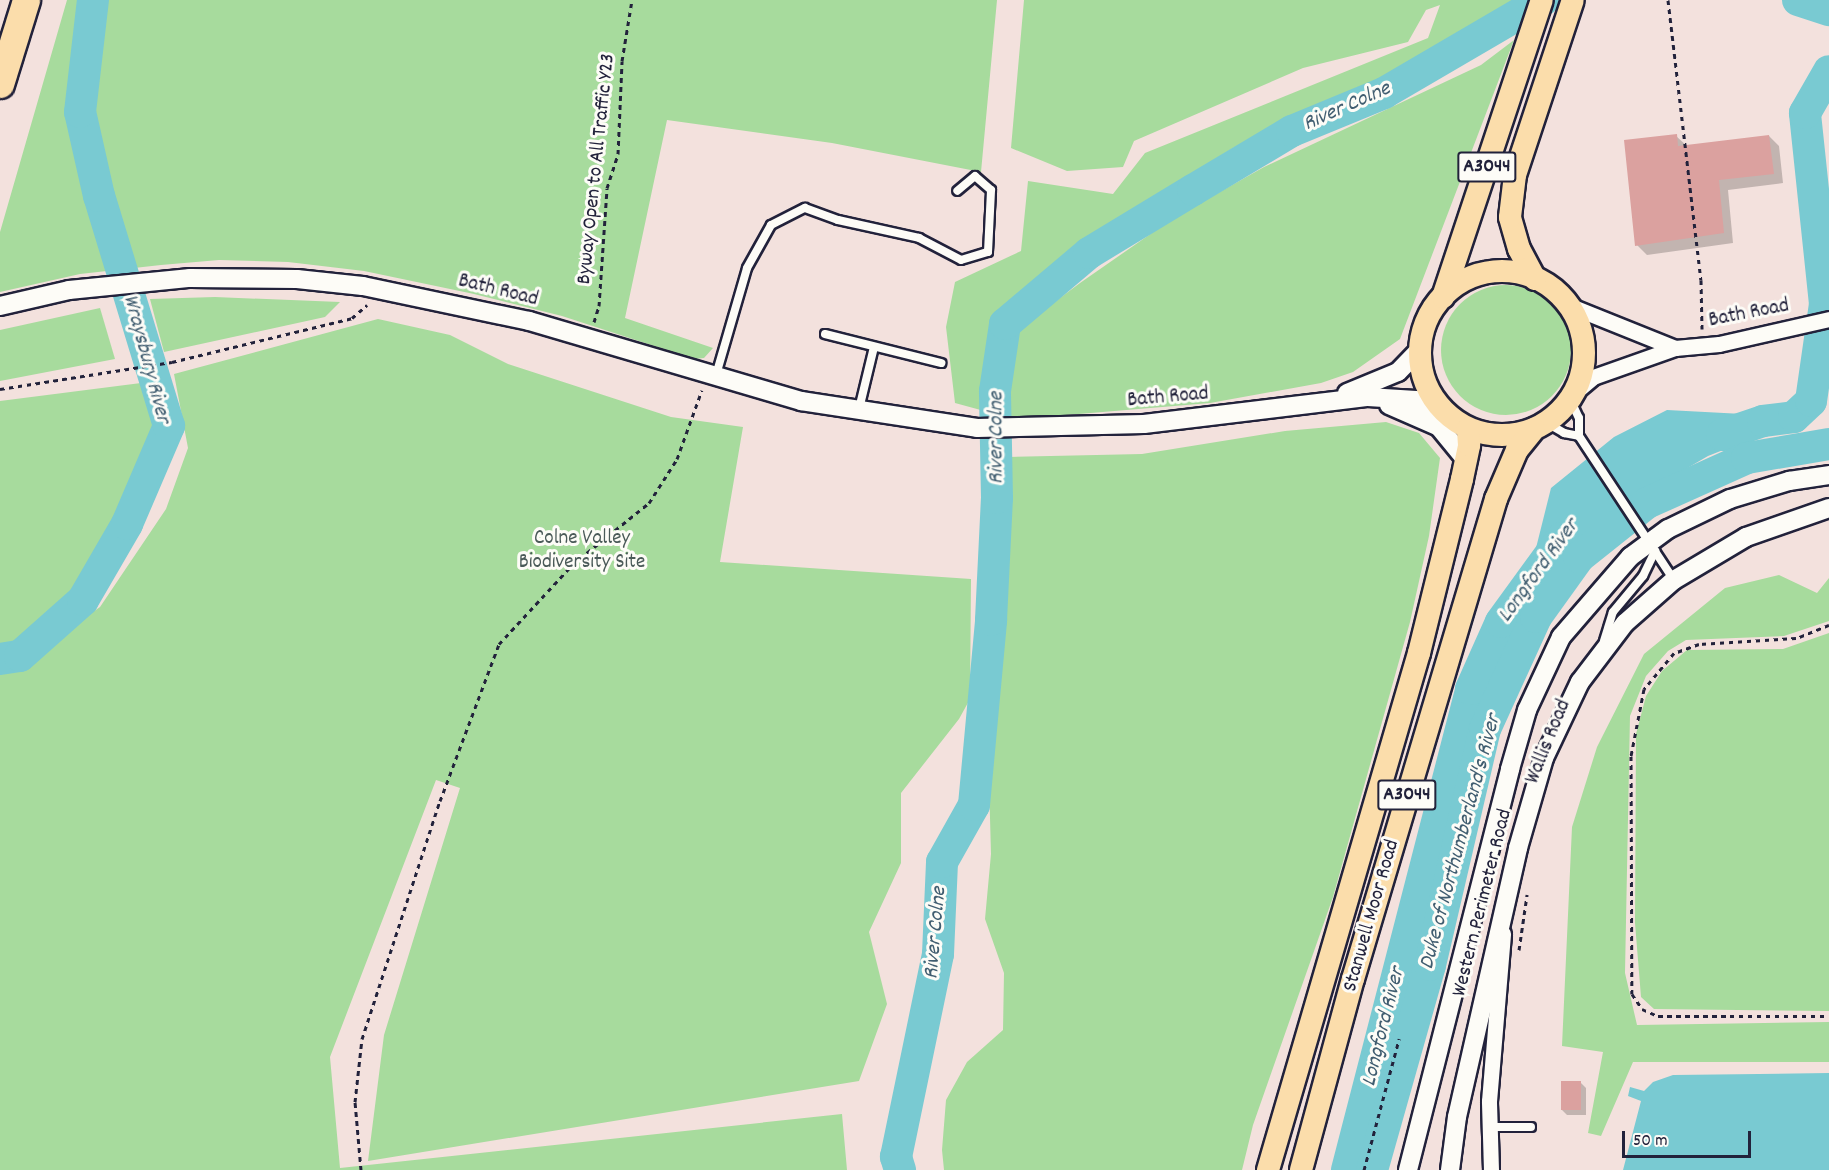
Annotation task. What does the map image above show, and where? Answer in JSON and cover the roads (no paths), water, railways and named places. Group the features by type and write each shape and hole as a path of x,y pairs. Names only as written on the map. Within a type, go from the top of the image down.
{"highway":[{"path":"0,84 26,0"}],"main road":[{"name":"A3044","path":"1443,297 1542,0"},
{"name":"A3044","path":"1535,279 1519,249 1510,217 1514,185 1571,8"},
{"path":"1498,271 1535,279 1573,308 1583,331 1585,354 1572,397 1541,426 1498,436 1468,429 1443,411 1428,389 1420,349 1424,327 1443,297 1479,273 1498,271"},
{"name":"Stanwell Moor Road","path":"1301,1170 1353,979 1496,499 1517,450 1541,426"},
{"name":"Stanwell Moor Road","path":"1268,1170 1419,653 1466,460 1468,429"}],"street":[{"name":"Bath Road","path":"0,306 69,290 236,277 384,289 453,303 588,339 801,401 977,428 1007,430 1144,424 1332,399 1368,397 1416,400 1443,411"},
{"name":"Bath Road","path":"1573,308 1675,348"},
{"name":"Bath Road","path":"1572,397 1593,377 1675,348 1703,346 1806,327 1829,319"},
{"name":"Bath Road","path":"1332,399 1398,372 1420,349"},
{"path":"1368,397 1438,427 1466,460"},
{"name":"Western Perimeter Road","path":"1408,1170 1527,710 1568,628 1604,584 1648,541 1701,510 1730,499 1789,481 1829,475"},
{"name":"Western Perimeter Road","path":"1450,1170 1457,1117 1503,907 1544,758 1566,708 1597,659 1637,611 1674,580 1746,537 1829,508"},
{"path":"1491,1170 1490,1127 1503,964 1503,907"}],"lane":[{"path":"712,375 747,268 771,225 805,208 838,220 919,238 961,260 988,252 991,190 975,176 957,191"},
{"path":"825,334 941,363"},
{"path":"858,411 874,347"},
{"path":"1572,397 1579,418 1580,438 1674,580"},
{"path":"1541,426 1580,438"},
{"name":"Western Perimeter Road","path":"1597,659 1613,612 1643,576 1648,541"},
{"path":"1490,1127 1531,1127"}],"water":[{"path":"1667,410 1762,415 1766,433 1708,456 1612,512 1546,578 1531,568 1551,488 1614,437"},
{"path":"1829,1073 1829,1170 1623,1170 1641,1101 1628,1096 1630,1087 1644,1091 1653,1082 1673,1075"}],"waterway":[{"name":"Wraysbury River","path":"0,659 20,656 83,600 127,524 169,426 99,196 80,112 93,0"},
{"name":"River Colne","path":"900,1170 896,1157 938,954 942,862 974,805 991,620 997,498 995,391 1005,324 1089,253 1193,190 1292,131 1384,93 1543,0"},
{"name":"Longford River","path":"1798,0 1829,10"},
{"name":"Longford River","path":"1722,435 1763,421 1794,417 1811,401 1825,304 1805,113 1829,71"},
{"name":"Duke of Northumberland's River","path":"1372,1170 1430,965 1485,729 1536,617 1579,557 1647,503 1747,458 1829,444"},
{"name":"Longford River","path":"1347,1170 1471,689 1501,622 1562,538"}],"park label":[{"name":"Colne Valley Biodiversity Site","path":"582,551"}]}
